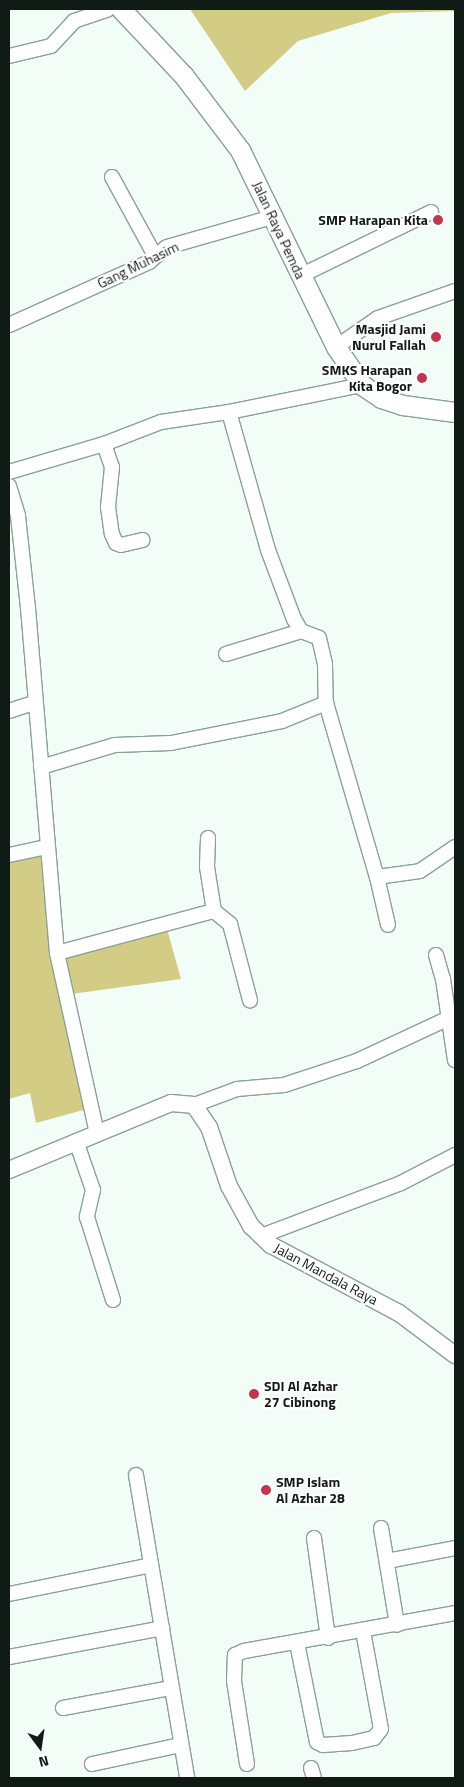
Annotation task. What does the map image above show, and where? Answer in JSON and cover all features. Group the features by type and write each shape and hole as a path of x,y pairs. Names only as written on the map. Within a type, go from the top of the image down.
{"main road":[{"name":"Jalan Raya Pemda","path":"113,12 221,122 250,168 300,276 336,347 362,385 381,398 403,405 455,412"}],"street":[{"path":"9,56 51,46 74,21 113,12"},
{"path":"112,177 155,256"},
{"path":"300,276 431,212"},
{"name":"Gang Muhasim","path":"9,325 149,262 167,247 272,217"},
{"path":"336,347 378,318 455,291"},
{"path":"9,472 104,444 161,422 229,412 362,385"},
{"path":"229,412 268,550 301,631"},
{"path":"104,444 112,467 108,507 112,534 116,543 121,545 142,540"},
{"path":"9,486 18,516 57,954 97,1132"},
{"path":"226,654 301,631 320,638 326,703 377,878 388,925"},
{"path":"9,711 34,703"},
{"path":"41,767 116,744 171,743 282,721 326,703"},
{"path":"208,838 207,867 214,911 230,924 250,1000"},
{"path":"9,855 48,847"},
{"path":"377,878 420,871 455,847"},
{"path":"57,954 214,911"},
{"path":"436,955 451,998 447,1019 455,1060"},
{"path":"9,1170 171,1103 194,1104 237,1089 284,1086 407,1040 447,1019"},
{"name":"Jalan Mandala Raya","path":"194,1104 209,1126 240,1211 270,1245 399,1313 455,1355"},
{"path":"76,1141 93,1190 86,1216 113,1300"},
{"path":"261,1236 401,1183 455,1155"},
{"path":"136,1475 162,1628 170,1688 187,1778"},
{"path":"381,1528 397,1625"},
{"path":"314,1538 328,1638"},
{"path":"387,1561 455,1548"},
{"path":"9,1594 151,1565"},
{"path":"247,1764 234,1681 235,1656 244,1651 328,1638 455,1613"},
{"path":"9,1657 162,1628"},
{"path":"297,1643 317,1742 323,1745 352,1743 374,1738 381,1729 363,1631"},
{"path":"63,1708 170,1688"},
{"path":"92,1764 181,1745"}],"shaded area":[{"path":"190,9 455,9 455,11 391,13 298,41 245,91"},
{"path":"43,854 87,1109 36,1123 30,1093 9,1099 9,860"},
{"path":"167,929 181,979 71,994 61,955"}],"place":[{"name":"SMP Harapan Kita","path":"438,220"},
{"name":"Masjid Jami Nurul Fallah","path":"436,337"},
{"name":"SMKS Harapan Kita Bogor","path":"422,378"},
{"name":"SDI Al Azhar 27 Cibinong","path":"254,1394"},
{"name":"SMP Islam Al Azhar 28","path":"266,1490"}]}
